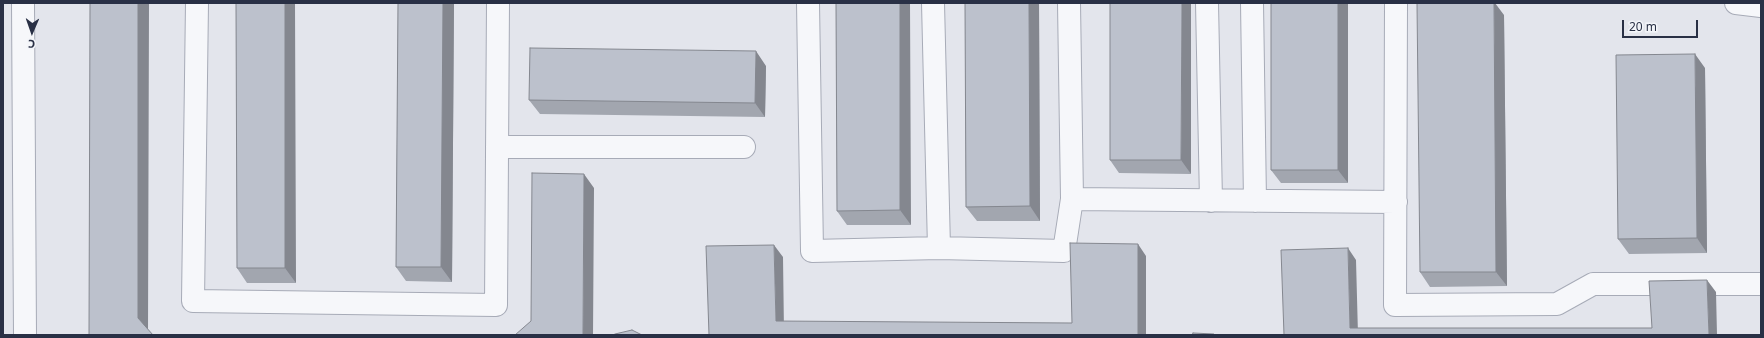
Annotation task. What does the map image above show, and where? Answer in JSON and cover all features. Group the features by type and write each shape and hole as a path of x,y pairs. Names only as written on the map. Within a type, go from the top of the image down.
{"street":[{"path":"23,3 25,335"},
{"path":"197,3 193,301 496,305 498,3"},
{"path":"808,3 812,251 939,248 1064,251 1072,200 1069,3"},
{"path":"934,3 939,248"},
{"path":"1207,3 1211,201"},
{"path":"1252,3 1255,201"},
{"path":"1396,3 1395,305 1557,304 1593,284 1761,284"},
{"path":"1736,3 1761,6"},
{"path":"497,147 744,147"},
{"path":"1072,200 1396,202"}],"building":[{"path":"90,3 138,3 138,318 153,335 89,335"},
{"path":"236,3 285,3 285,268 237,268"},
{"path":"398,3 443,3 441,267 396,267"},
{"path":"836,3 900,3 900,210 837,211"},
{"path":"965,3 1029,3 1030,206 966,207"},
{"path":"1110,3 1182,3 1181,160 1110,160"},
{"path":"1271,3 1338,3 1338,170 1271,170"},
{"path":"1417,3 1494,3 1496,272 1420,272"},
{"path":"530,48 756,51 755,103 529,100"},
{"path":"1695,54 1697,238 1618,239 1616,55"},
{"path":"532,173 584,174 583,335 515,335 531,321"},
{"path":"1070,243 1138,244 1138,335 709,335 706,246 774,245 776,321 1072,323"},
{"path":"1348,248 1350,328 1652,328 1649,281 1707,280 1709,335 1284,335 1281,250"},
{"path":"632,330 642,335 613,335 615,334"},
{"path":"1193,333 1214,334 1215,335 1192,335"}]}
